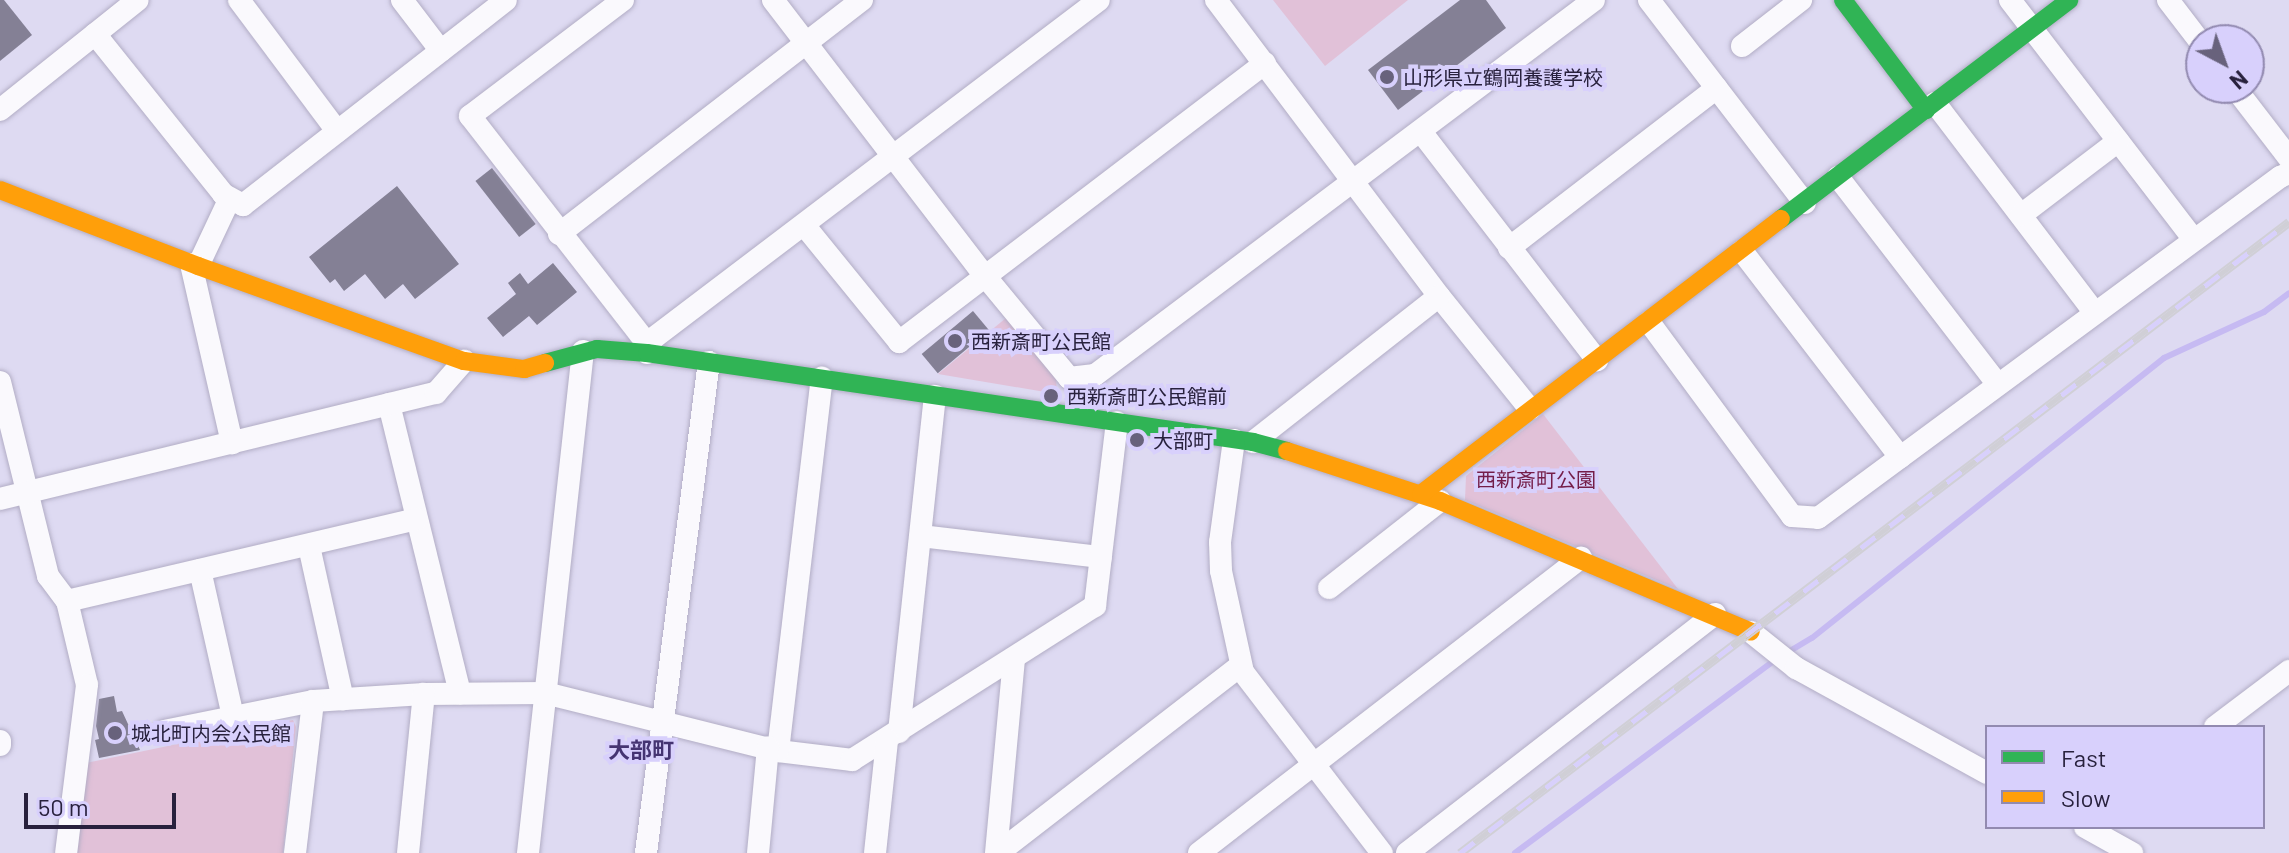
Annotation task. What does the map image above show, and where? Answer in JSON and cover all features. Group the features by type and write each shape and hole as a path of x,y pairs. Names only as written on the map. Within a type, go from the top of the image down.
{"street":[{"path":"0,110 138,0"},
{"path":"239,0 337,131"},
{"path":"402,0 441,51"},
{"path":"95,34 229,200 243,205 506,0"},
{"path":"623,0 470,116 647,348"},
{"path":"773,0 985,276 1069,378 1095,375 1354,180 1422,133 1594,0"},
{"path":"559,234 862,0"},
{"path":"647,348 1099,0"},
{"path":"1216,0 1439,296 1530,409"},
{"path":"1649,0 1805,203"},
{"path":"1742,46 1801,0"},
{"path":"1843,0 2021,215 2095,313"},
{"path":"2010,0 2194,240"},
{"path":"1329,588 1530,409 1649,322 2069,0"},
{"path":"2168,0 2186,24"},
{"path":"804,225 899,342 1265,63"},
{"path":"1509,248 1717,88"},
{"path":"2247,104 2289,158"},
{"path":"1422,133 1597,360"},
{"path":"2021,215 2118,141"},
{"path":"1649,322 1792,516 1818,518 2289,173"},
{"path":"1838,177 1998,385"},
{"path":"0,190 195,265 464,361 524,369 583,351 647,348 709,362 1244,441 1304,455 1430,498 1715,614 1751,632 1796,668 1985,772"},
{"path":"229,200 195,265 232,443"},
{"path":"1742,251 1900,457"},
{"path":"1382,853 1241,665 1221,571 1220,542 1244,441 1439,296"},
{"path":"528,853 583,351"},
{"path":"0,499 436,393 464,361"},
{"path":"646,853 709,362"},
{"path":"758,853 822,378"},
{"path":"0,382 48,576 67,601 87,685 66,853"},
{"path":"875,853 921,536 935,396"},
{"path":"389,404 460,693"},
{"path":"164,731 313,701 424,694 545,693 773,749 852,760 1095,606 1117,422"},
{"path":"67,601 417,519"},
{"path":"921,536 1101,557"},
{"path":"309,546 343,699"},
{"path":"1199,853 1581,558"},
{"path":"200,570 233,716"},
{"path":"1407,853 1715,614"},
{"path":"997,853 1014,660"},
{"path":"997,853 1241,665"},
{"path":"2218,725 2289,671"},
{"path":"408,853 424,694"},
{"path":"295,853 313,701"},
{"path":"2089,829 2132,853"}],"green space":[{"path":"1273,0 1408,0 1325,66"},
{"path":"1006,318 1056,378 1057,394 938,374"},
{"name":"西新斎町公園","path":"1543,414 1678,589 1465,500 1466,476"},
{"path":"293,720 296,727 283,853 77,853 86,763"}],"building":[{"path":"0,0 4,0 32,35 0,61"},
{"path":"1460,0 1486,0 1506,28 1398,110 1368,70"},
{"path":"492,168 536,224 519,237 475,181"},
{"path":"397,186 459,264 415,299 403,284 385,299 365,274 344,291 335,279 330,283 309,257"},
{"path":"553,263 577,292 537,325 529,316 503,337 487,318 516,294 508,283 520,273 528,284"},
{"name":"西新斎町公民館","path":"973,311 989,330 938,373 922,354"},
{"name":"城北町内会公民館","path":"114,696 117,712 122,711 140,750 99,758 95,740 99,739 96,726 99,699"}],"waterway":[{"path":"1785,654 1812,638 2164,358 2264,312 2289,293"},
{"path":"1515,853 1775,660"}],"railway":[{"path":"1460,853 2289,222"}],"traffic: fast":[{"path":"1843,0 1926,110"},
{"path":"1781,219 2069,0"},
{"path":"545,363 597,349 647,353 1253,442 1287,451"}],"traffic: slow":[{"path":"0,190 198,266 464,361 524,369 545,363"},
{"path":"1421,494 1781,219"},
{"path":"1287,451 1440,501 1751,632"}],"place":[{"name":"山形県立鶴岡養護学校","path":"1387,77"},
{"name":"西新斎町公民館","path":"955,341"},
{"name":"西新斎町公民館前","path":"1051,396"},
{"name":"大部町","path":"1137,440"},
{"name":"城北町内会公民館","path":"115,733"}],"district":[{"name":"大部町","path":"641,750"}]}
